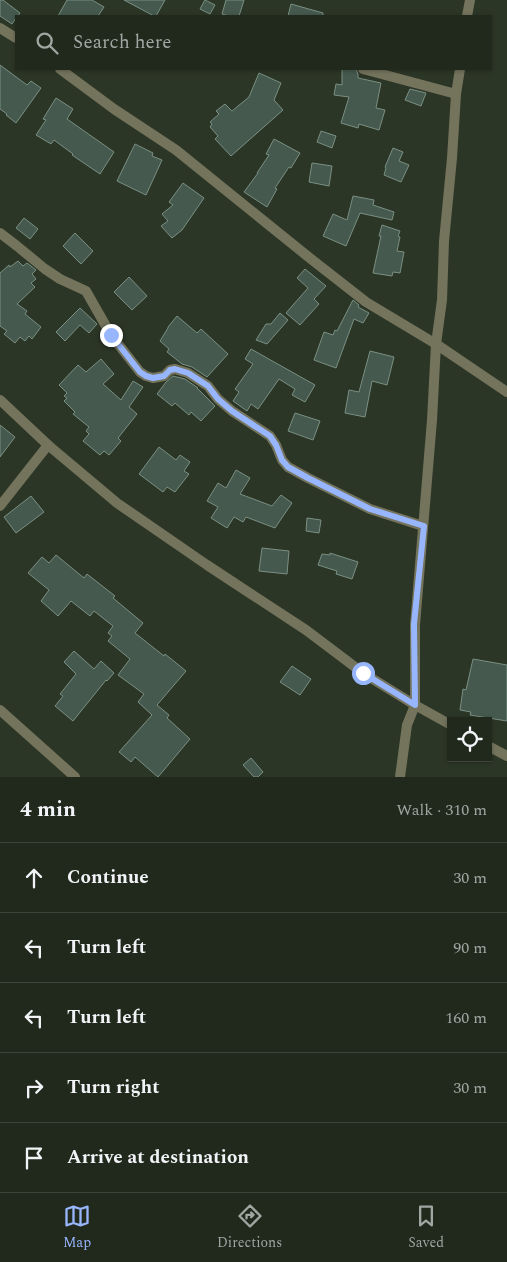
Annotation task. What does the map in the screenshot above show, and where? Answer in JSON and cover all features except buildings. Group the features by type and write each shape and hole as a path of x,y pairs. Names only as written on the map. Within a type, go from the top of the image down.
{"street":[{"path":"467,15 470,0"},
{"path":"0,28 15,37"},
{"path":"61,70 176,150 366,302 436,344 507,392"},
{"path":"367,70 456,94"},
{"path":"400,777 407,725 415,705 414,624 424,526 436,344 442,300 444,241 456,94 460,70"},
{"path":"0,234 45,270 86,291 111,335 140,372 153,378 164,376 170,370 175,369 188,373 208,386 218,399 232,411 270,436 282,460 288,467 370,509 424,526"},
{"path":"0,400 48,445 117,503 306,630 363,673 447,723"},
{"path":"0,506 48,445"},
{"path":"0,710 75,777"},
{"path":"492,748 507,756"}],"route":[{"path":"111,335 140,372 146,376 153,378 164,376 170,370 175,369 188,373 208,386 218,399 232,411 270,436 282,460 288,467 370,509 424,526 414,624 415,705 363,673"}]}
